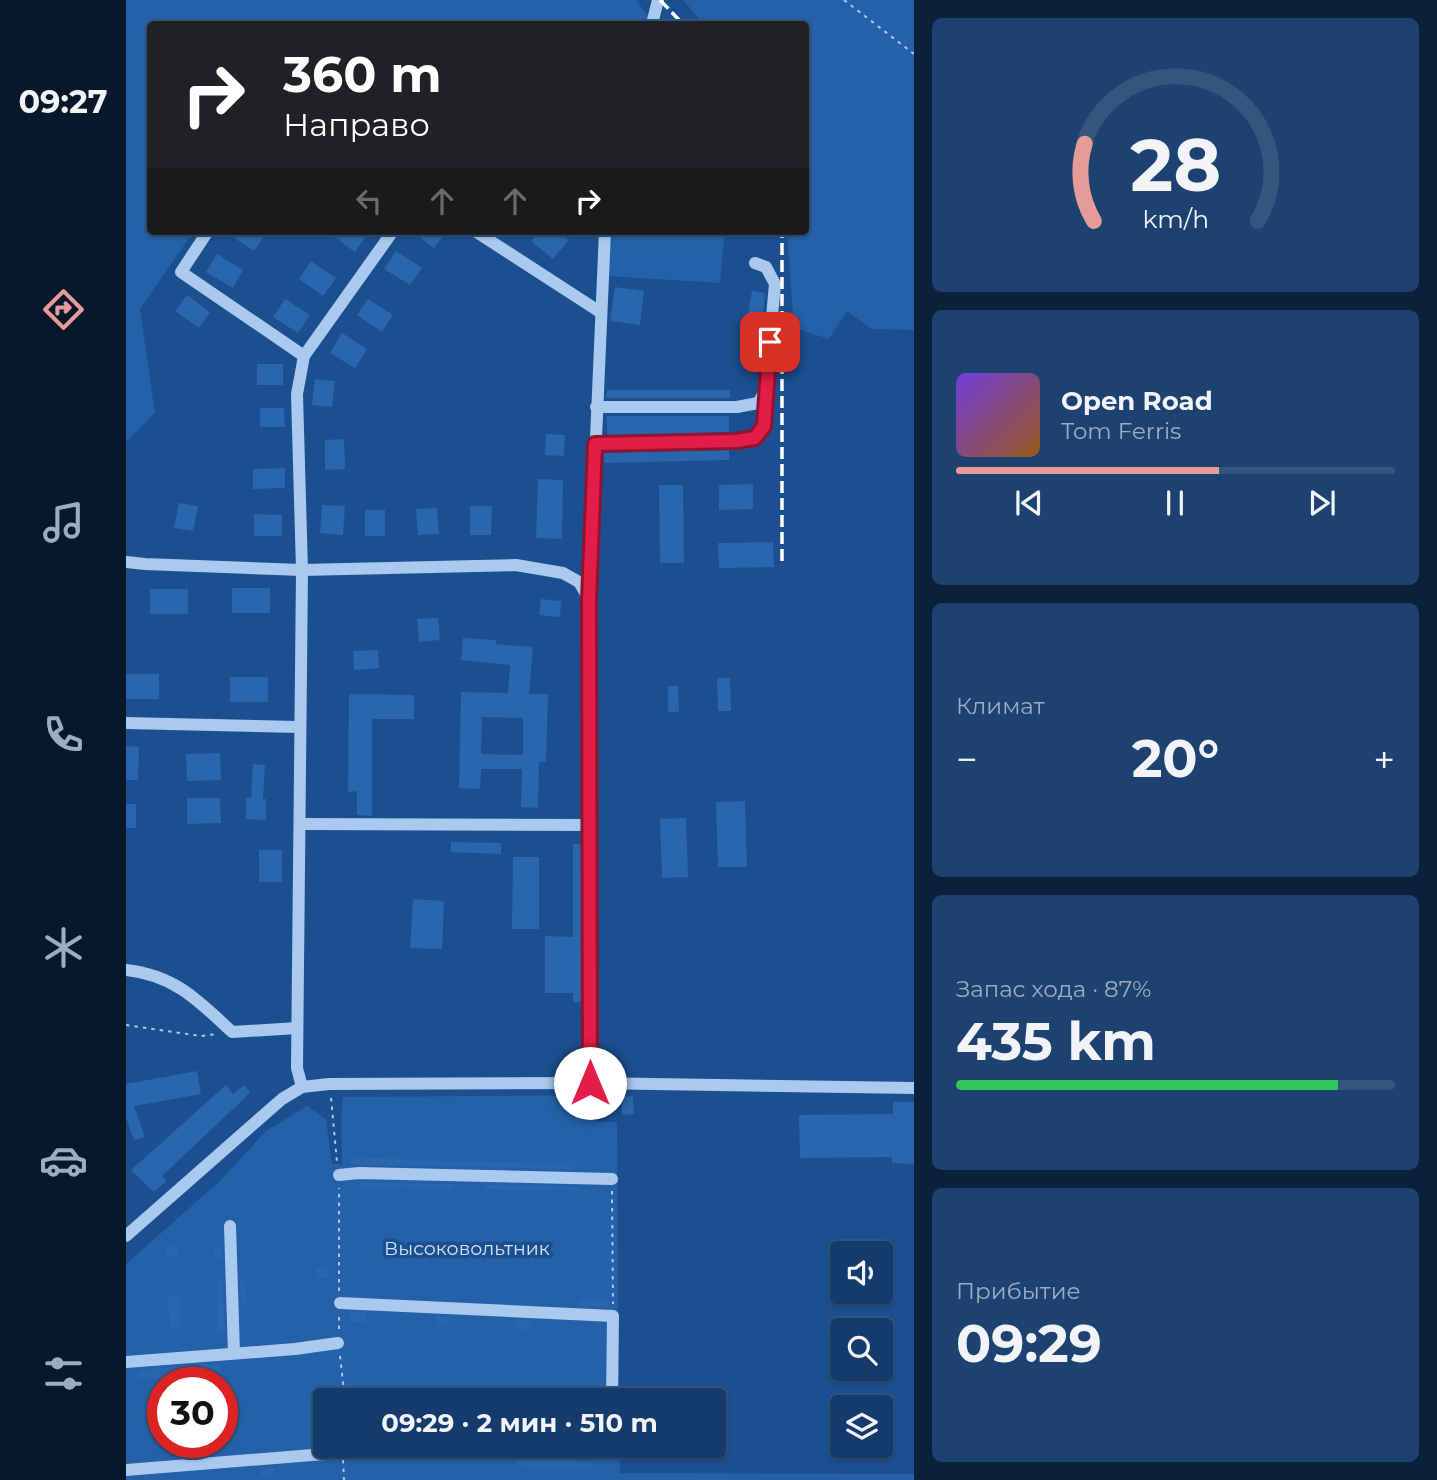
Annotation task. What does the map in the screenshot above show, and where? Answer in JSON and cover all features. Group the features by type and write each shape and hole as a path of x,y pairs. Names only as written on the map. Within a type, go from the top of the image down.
{"street":[{"path":"653,21 658,0"},
{"path":"205,235 181,272 304,356"},
{"path":"302,1087 297,1068 302,570 297,394 304,356 390,235"},
{"path":"480,235 600,313"},
{"path":"590,1083 589,600 605,235"},
{"path":"595,444 736,441 755,438 764,426 775,284 766,267 755,263"},
{"path":"596,407 737,407 758,403 765,392"},
{"path":"126,562 145,565 302,570 516,565 563,573 579,582 589,600"},
{"path":"126,723 299,727"},
{"path":"300,824 590,825"},
{"path":"126,970 150,972 192,995 232,1032 297,1028"},
{"path":"126,1236 282,1099 302,1087 329,1084 590,1083 914,1088"},
{"path":"340,1175 434,1174 612,1179"},
{"path":"230,1226 234,1353"},
{"path":"340,1303 613,1316 612,1388"},
{"path":"126,1362 295,1349 338,1343"},
{"path":"126,1470 313,1455"}],"path":[{"path":"844,0 914,54"},
{"path":"126,1025 201,1036 232,1032"},
{"path":"329,1084 340,1175 338,1343 344,1388"},
{"path":"612,1179 613,1316"},
{"path":"343,1458 344,1480"}],"green space":[{"path":"126,0 636,0 652,21 147,21 147,235 191,235 140,309 155,413 126,442"},
{"path":"683,0 914,0 914,330 871,329 847,311 829,339 794,328 787,235 809,235 809,21 701,21"},
{"path":"609,235 725,235 720,283 607,276"},
{"name":"Высоковольтник","path":"595,1095 595,1122 617,1122 619,1388 313,1388 313,1458 619,1458 620,1473 914,1474 914,1480 126,1480 126,1264 221,1180 266,1131 307,1106 326,1119 332,1164 342,1164 343,1097"}],"building":[{"path":"230,235 264,235 254,251"},
{"path":"332,235 366,235 355,252"},
{"path":"416,235 444,235 434,248"},
{"path":"536,235 562,235 569,240 553,259 531,241"},
{"path":"396,251 422,268 410,285 384,269"},
{"path":"217,254 243,270 233,288 206,272"},
{"path":"311,261 336,278 323,296 299,279"},
{"path":"615,287 644,291 640,325 610,321"},
{"path":"752,291 765,293 763,316 748,313"},
{"path":"187,295 210,312 199,328 175,311"},
{"path":"285,299 310,315 298,333 273,317"},
{"path":"368,299 393,315 382,332 357,315"},
{"path":"342,333 367,349 355,368 330,353"},
{"path":"744,336 761,338 759,360 741,357"},
{"path":"257,364 283,364 283,385 257,385"},
{"path":"315,379 335,381 332,407 312,405"},
{"path":"607,390 730,390 730,398 606,398"},
{"path":"260,408 284,408 285,427 260,427"},
{"path":"607,416 729,416 729,432 607,435"},
{"path":"546,434 565,435 564,456 545,455"},
{"path":"344,439 345,469 325,470 325,440"},
{"path":"729,450 729,460 604,463 604,453"},
{"path":"285,468 285,488 253,489 253,469"},
{"path":"538,479 563,480 562,539 536,538"},
{"path":"753,484 753,509 719,510 719,485"},
{"path":"659,485 683,485 684,563 660,563"},
{"path":"179,503 198,506 193,531 174,528"},
{"path":"322,505 345,506 343,535 320,533"},
{"path":"470,506 492,506 491,535 470,535"},
{"path":"437,508 439,534 418,535 416,509"},
{"path":"365,510 385,510 385,536 365,536"},
{"path":"254,514 282,515 282,536 254,536"},
{"path":"773,542 774,567 719,568 718,543"},
{"path":"232,588 270,588 270,613 232,613"},
{"path":"150,589 188,589 188,614 150,614"},
{"path":"541,599 561,601 560,617 539,615"},
{"path":"438,618 440,640 419,642 417,619"},
{"path":"463,638 496,640 496,644 533,647 529,694 548,694 546,762 539,762 538,808 521,807 522,769 481,769 480,789 459,788 461,692 508,693 510,665 461,660","holes":["482,717 523,718 523,755 481,754"]},
{"path":"378,650 379,668 354,670 353,651"},
{"path":"126,674 159,674 159,699 126,699"},
{"path":"230,677 268,677 268,702 230,702"},
{"path":"717,678 730,678 731,711 718,711"},
{"path":"668,686 678,686 679,712 668,712"},
{"path":"349,694 414,695 414,719 372,719 372,816 357,815 357,791 348,792"},
{"path":"126,746 139,747 138,780 126,780"},
{"path":"220,753 221,780 187,781 186,754"},
{"path":"253,764 265,765 263,799 266,799 266,820 246,819 246,798 251,798"},
{"path":"187,798 220,798 221,823 187,824"},
{"path":"745,801 747,867 718,867 716,802"},
{"path":"126,804 136,804 136,828 126,828"},
{"path":"686,818 688,877 662,878 660,819"},
{"path":"451,842 501,843 501,854 451,852"},
{"path":"573,844 581,844 581,1002 573,1002 573,993 545,993 545,936 573,937"},
{"path":"259,850 282,850 282,882 259,882"},
{"path":"513,857 539,857 539,929 512,929"},
{"path":"413,899 444,901 442,949 410,948"},
{"path":"197,1071 201,1094 134,1106 145,1137 134,1140 126,1118 126,1084"},
{"path":"226,1085 233,1094 244,1085 250,1093 162,1176 167,1181 154,1192 131,1170"},
{"path":"633,1096 634,1114 622,1115 622,1097"},
{"path":"893,1102 914,1102 914,1164 892,1163 892,1157 800,1158 799,1115 893,1114"},
{"path":"351,1157 488,1162 575,1161 575,1169 351,1165"},
{"path":"360,1182 453,1184 453,1190 360,1188"},
{"path":"484,1185 579,1187 579,1190 484,1189"},
{"path":"177,1245 178,1255 167,1256 167,1246"},
{"path":"222,1246 222,1258 214,1258 214,1247"},
{"path":"327,1267 328,1278 317,1278 316,1268"},
{"path":"240,1279 244,1279 247,1302 241,1303"},
{"path":"217,1280 223,1280 225,1333 217,1333"},
{"path":"180,1296 181,1327 170,1327 167,1297"},
{"path":"579,1300 609,1301 609,1307 579,1306"},
{"path":"351,1312 367,1313 366,1322 350,1322"},
{"path":"436,1316 447,1317 447,1327 436,1326"},
{"path":"516,1320 531,1321 531,1330 516,1329"},
{"path":"220,1364 220,1367 174,1367"},
{"path":"147,1369 147,1379 138,1380 137,1370"},
{"path":"517,1459 593,1461 593,1469 517,1467"},
{"path":"274,1467 274,1476 261,1476 260,1468"}],"railway":[{"path":"660,0 680,21"},
{"path":"782,235 782,561"}],"route":[{"path":"590,1083 589,600 595,444 736,441 755,438 764,426 770,342"}]}
